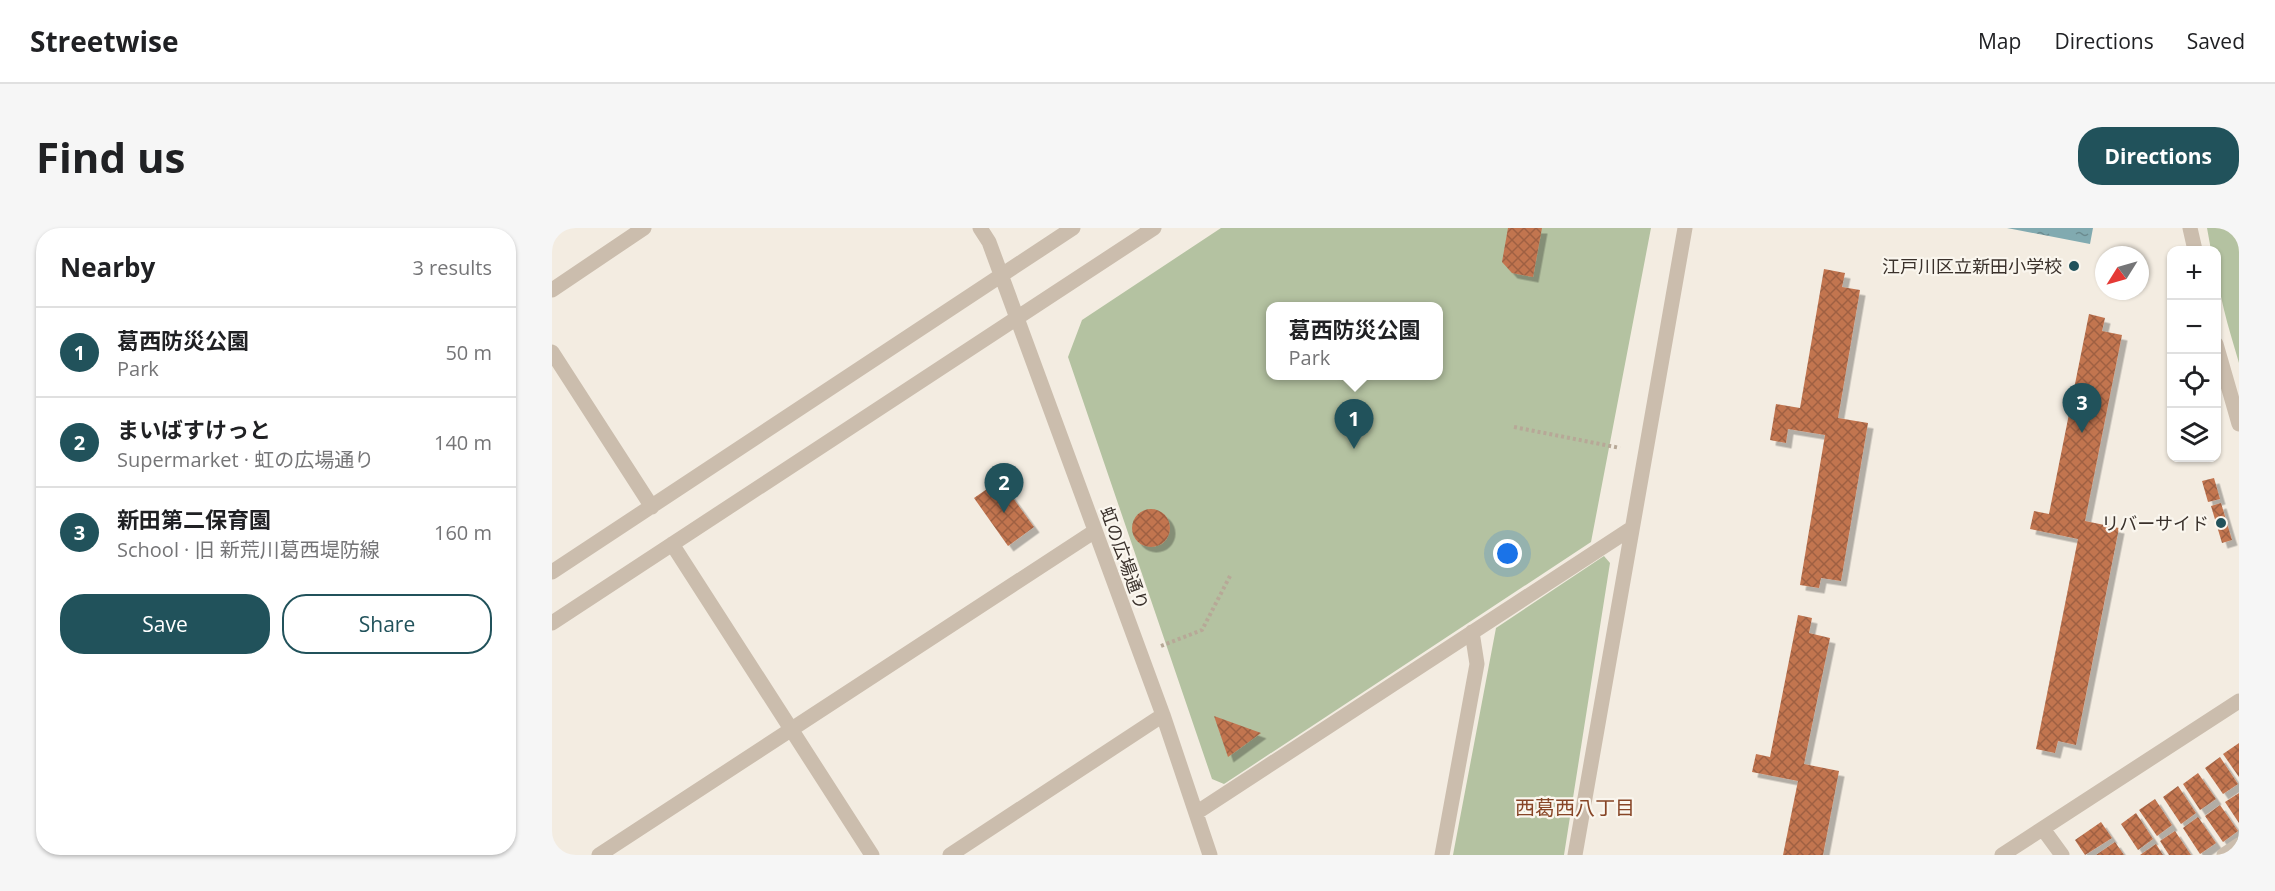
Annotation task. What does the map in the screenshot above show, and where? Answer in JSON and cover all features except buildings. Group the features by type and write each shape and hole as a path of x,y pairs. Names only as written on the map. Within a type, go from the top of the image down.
{"street":[{"path":"552,290 644,228"},
{"name":"虹の広場通り","path":"980,228 989,242 1002,276 1015,318 1163,715 1210,855"},
{"path":"552,572 1073,228"},
{"path":"552,623 1154,228"},
{"path":"1575,855 1686,228"},
{"path":"2190,228 2194,246"},
{"path":"552,352 652,507"},
{"path":"2220,354 2239,424"},
{"path":"1196,813 1632,528"},
{"path":"599,855 1095,531"},
{"path":"672,544 872,855"},
{"path":"1442,855 1477,663 1472,632"},
{"path":"2002,855 2239,701"},
{"path":"950,855 1163,715"},
{"path":"2043,829 2062,855"},
{"path":"2224,855 2239,845"}],"path":[{"path":"1514,428 1620,448"},
{"path":"1161,646 1202,630 1230,576"}],"green space":[{"path":"1221,228 1651,228 1591,542 1224,784 1212,779 1068,357 1082,320"},
{"path":"2207,228 2239,228 2239,363 2221,297 2221,246 2210,246"},
{"path":"1604,556 1610,563 1564,855 1453,855 1496,628"}],"water":[{"path":"2007,228 2093,228 2090,244"}],"place":[{"name":"江戸川区立新田小学校","path":"2074,266"},
{"name":"新田第二保育園","path":"2082,433"},
{"name":"葛西防災公園","path":"1354,449"},
{"name":"まいばすけっと","path":"1004,513"},
{"name":"リバーサイド","path":"2221,523"}],"district":[{"name":"西葛西八丁目","path":"1575,807"}]}
